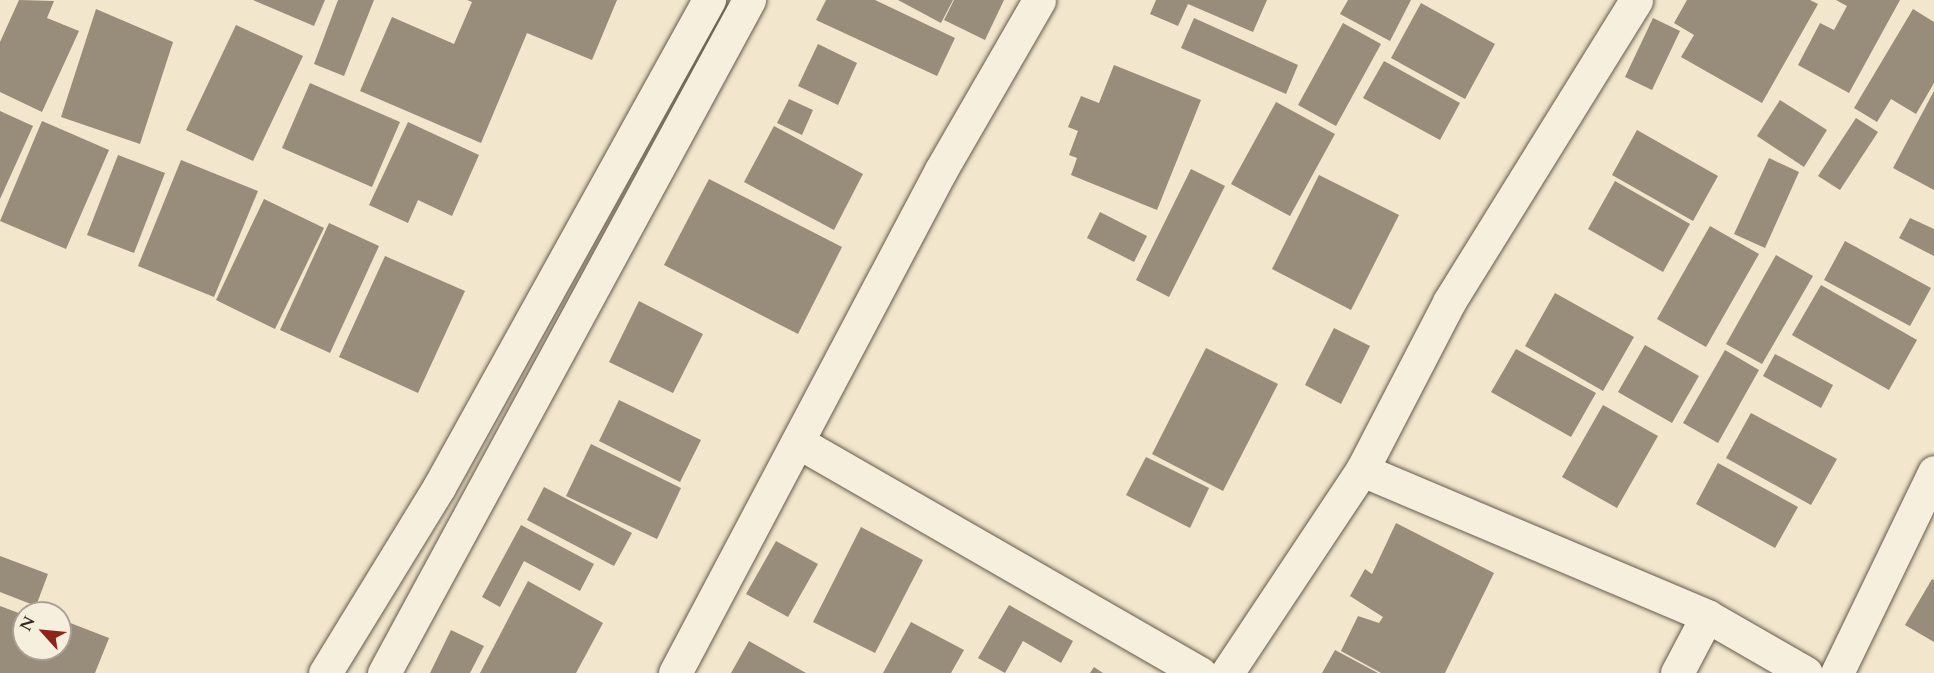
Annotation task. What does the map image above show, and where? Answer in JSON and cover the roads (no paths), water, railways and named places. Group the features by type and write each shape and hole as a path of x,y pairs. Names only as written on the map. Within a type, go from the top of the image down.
{"street":[{"path":"325,673 439,487 709,0"},
{"path":"384,673 749,0"},
{"path":"675,673 1039,0"},
{"path":"1227,673 1362,470 1449,302 1636,0"},
{"path":"798,442 1200,673"},
{"path":"1362,470 1707,616 1806,673"},
{"path":"1837,673 1934,472"},
{"path":"1677,673 1707,616"}]}
